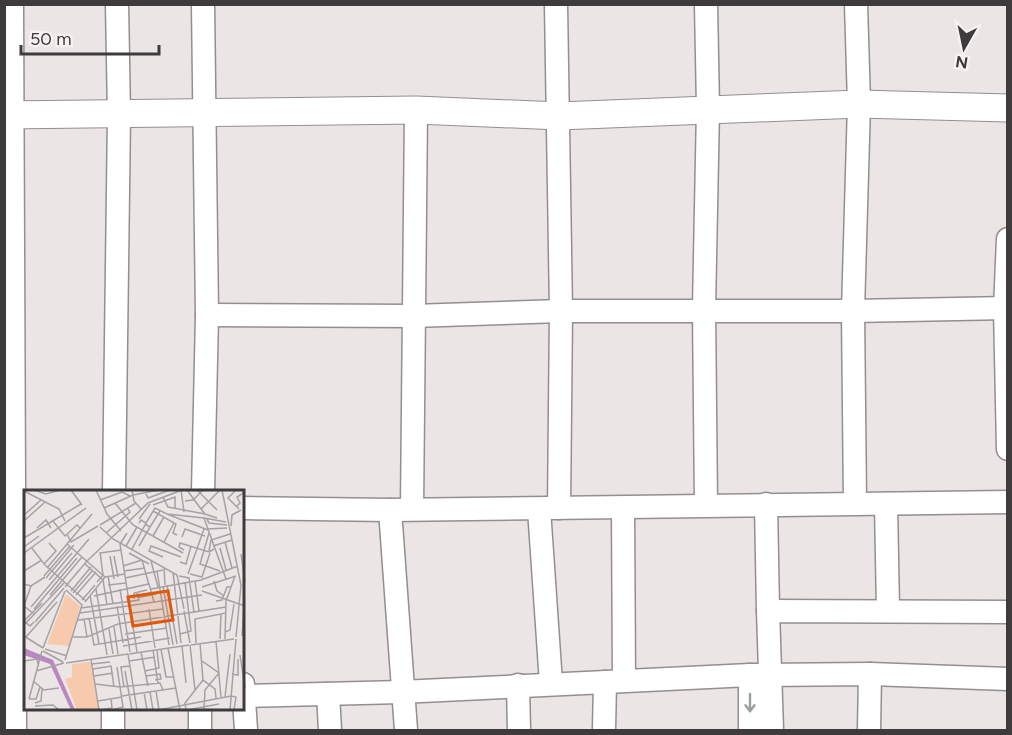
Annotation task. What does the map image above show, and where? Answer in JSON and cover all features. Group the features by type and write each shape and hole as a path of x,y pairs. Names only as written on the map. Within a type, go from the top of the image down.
{"street":[{"path":"12,4 8,115 15,513 15,730"},
{"path":"114,490 119,115 117,4"},
{"path":"203,4 207,315 203,490"},
{"path":"551,683 549,508 561,311 556,4"},
{"path":"706,4 708,108 704,309 706,505"},
{"path":"855,503 853,311 859,104 856,4"},
{"path":"8,115 416,110 559,116 708,108 859,104 1008,108"},
{"path":"406,730 401,692 401,509 413,316 416,110"},
{"path":"1008,239 1006,308 1008,450"},
{"path":"207,315 413,316 704,309 853,311 1006,308"},
{"path":"244,508 623,508 1008,502"},
{"path":"766,504 772,730"},
{"path":"886,504 888,610"},
{"path":"604,730 615,681 623,508"},
{"path":"768,611 1008,612"},
{"path":"869,730 870,674"},
{"path":"244,690 328,694 401,692 750,675 870,674 1008,679"},
{"path":"750,675 750,730"},
{"path":"518,685 519,730"},
{"path":"328,694 330,730"},
{"path":"244,703 246,730"},
{"path":"113,711 113,730"},
{"path":"200,711 200,730"}]}
